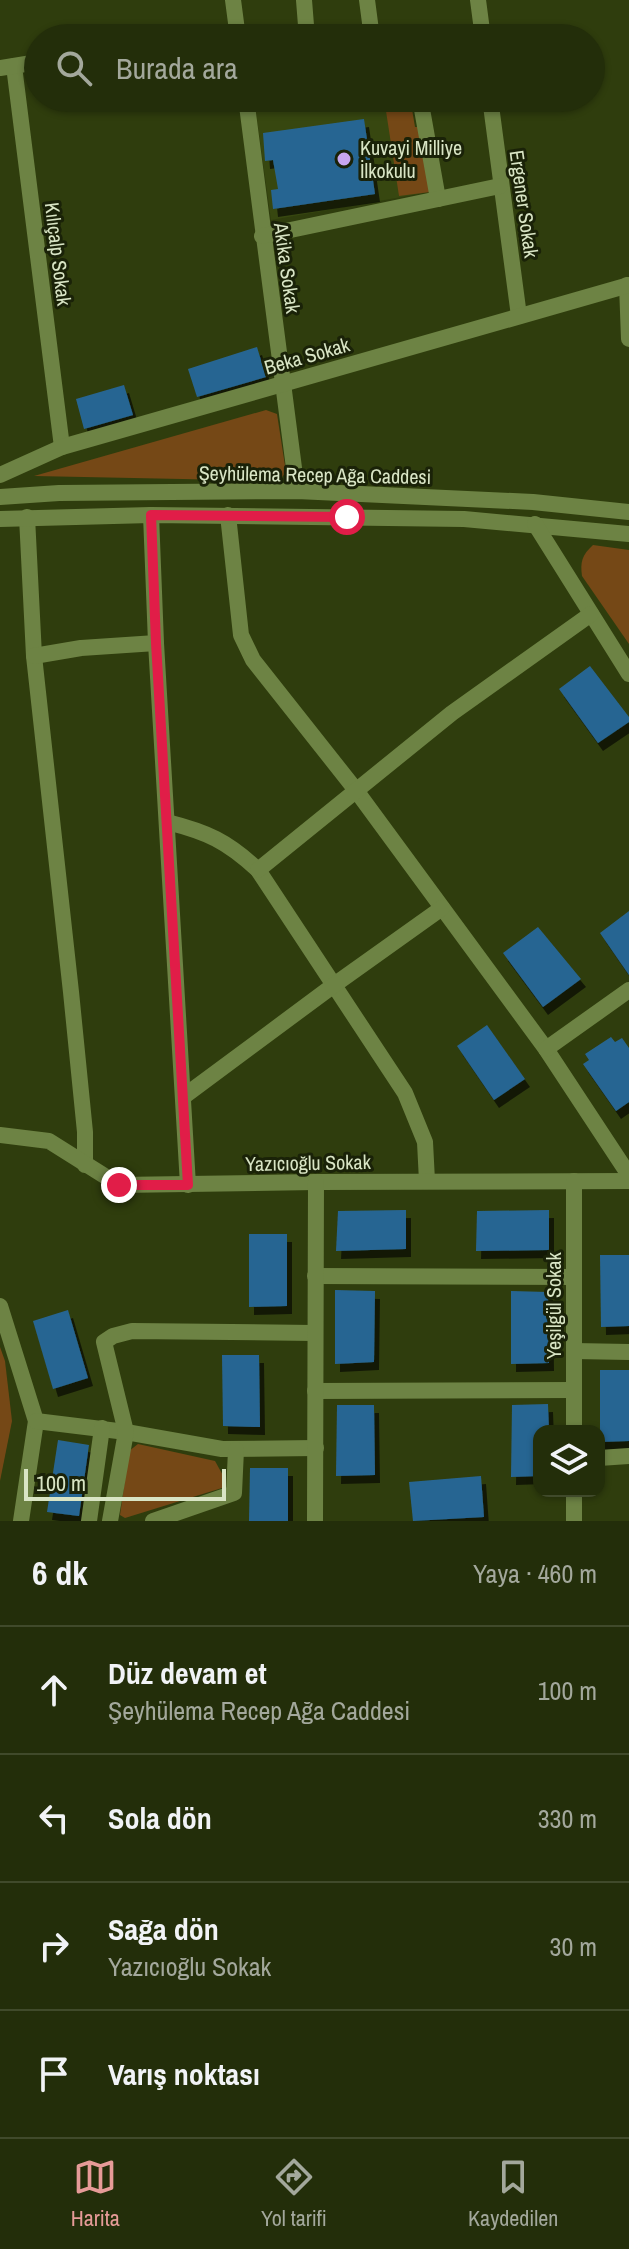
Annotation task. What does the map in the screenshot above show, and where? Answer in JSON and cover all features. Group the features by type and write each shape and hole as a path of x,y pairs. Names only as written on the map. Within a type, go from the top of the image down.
{"street":[{"path":"233,0 237,24"},
{"path":"304,0 306,24"},
{"path":"367,0 370,24"},
{"path":"478,0 481,24"},
{"name":"Kılıçalp Sokak","path":"7,67 62,447"},
{"name":"Akika Sokak","path":"248,112 297,491"},
{"path":"422,112 438,199"},
{"name":"Ergener Sokak","path":"492,112 519,316"},
{"path":"262,236 500,186"},
{"path":"628,285 629,339"},
{"name":"Beka Sokak","path":"0,475 62,447 628,285"},
{"name":"Şeyhülema Recep Ağa Caddesi","path":"0,497 59,493 297,491 533,502 629,512"},
{"path":"151,515 188,1185"},
{"name":"Şeyhülema Recep Ağa Caddesi","path":"0,519 151,515 464,519 629,534"},
{"path":"228,515 241,635 253,660 355,789 546,1049 629,1178"},
{"path":"27,517 34,656 71,992 85,1132 85,1165"},
{"path":"535,524 629,674"},
{"path":"258,870 452,713 591,614"},
{"path":"34,656 81,648 156,643"},
{"path":"167,822 200,831 234,848 258,870 405,1093 425,1142 427,1181"},
{"path":"183,1097 442,908"},
{"path":"546,1049 629,990"},
{"name":"Yazıcıoğlu Sokak","path":"0,1135 49,1141 119,1185 629,1178"},
{"name":"Yeşilgül Sokak","path":"574,1181 574,1425"},
{"path":"315,1521 316,1182"},
{"path":"315,1276 574,1277"},
{"path":"0,1306 36,1421 21,1521"},
{"path":"110,1521 126,1432 104,1342 132,1331 314,1333"},
{"path":"574,1351 629,1352"},
{"path":"315,1391 574,1390"},
{"path":"36,1421 102,1428 236,1450 316,1448"},
{"path":"89,1521 102,1428"},
{"path":"153,1521 234,1493 236,1450"},
{"path":"605,1458 629,1456"},
{"path":"574,1497 574,1521"}],"shaded area":[{"name":"Kuvayi Milliye İlkokulu","path":"256,112 412,112 415,127 420,127 430,192 271,220"},
{"path":"386,112 412,112 415,127 420,127 430,192 399,196"},
{"path":"266,410 277,414 286,472 279,481 34,476"},
{"path":"593,545 629,550 629,644 582,576 583,559"},
{"path":"0,1347 5,1361 12,1421 0,1481"},
{"path":"138,1444 215,1461 225,1479 222,1488 125,1518 120,1515 129,1451"}],"building":[{"path":"364,119 375,194 273,209 271,190 278,189 273,160 265,161 263,133"},
{"path":"257,347 266,377 197,397 188,369"},
{"path":"124,385 133,415 84,429 76,399"},
{"path":"590,666 629,717 629,722 598,743 559,689"},
{"path":"629,911 629,975 600,933"},
{"path":"538,927 581,979 543,1007 503,953"},
{"path":"487,1025 525,1079 494,1100 457,1046"},
{"path":"611,1037 615,1042 622,1038 629,1048 629,1102 616,1111 583,1064 589,1060 585,1054"},
{"path":"406,1210 406,1249 336,1251 338,1211"},
{"path":"549,1210 549,1250 476,1251 477,1211"},
{"path":"249,1234 287,1234 287,1306 249,1307"},
{"path":"600,1255 629,1255 629,1326 601,1327"},
{"path":"335,1290 375,1291 374,1362 335,1364"},
{"path":"511,1291 548,1292 549,1363 511,1364"},
{"path":"68,1310 88,1378 53,1389 33,1321"},
{"path":"222,1355 259,1355 260,1427 223,1426"},
{"path":"600,1370 629,1370 629,1441 605,1442 605,1425 600,1425"},
{"path":"548,1404 549,1425 533,1425 533,1476 511,1477 512,1405"},
{"path":"337,1405 374,1405 375,1475 336,1476"},
{"path":"58,1440 89,1445 79,1516 47,1512"},
{"path":"250,1468 288,1468 288,1521 249,1521"},
{"path":"481,1476 484,1517 413,1521 409,1482"}],"place":[{"name":"Kuvayi Milliye İlkokulu","path":"344,159"}],"route":[{"path":"119,1185 188,1185 151,515 347,517"}]}
